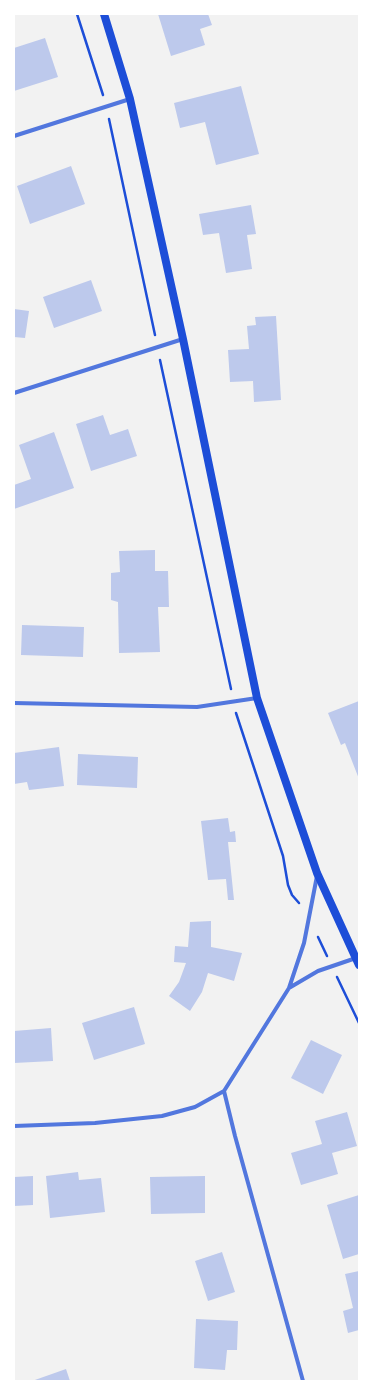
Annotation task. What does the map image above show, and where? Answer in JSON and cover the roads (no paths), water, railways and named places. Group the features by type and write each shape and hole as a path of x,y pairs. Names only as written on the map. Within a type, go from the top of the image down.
{"main road":[{"path":"104,14 130,99 183,339 257,698 317,873 357,962"}],"street":[{"path":"14,136 130,99"},
{"path":"14,393 157,346 183,339"},
{"path":"14,704 197,708 257,698"},
{"path":"14,1126 95,1124 162,1116 196,1107 224,1091 289,988 304,943 317,873"},
{"path":"289,988 318,971 357,962"},
{"path":"224,1091 235,1136 303,1381"}]}
